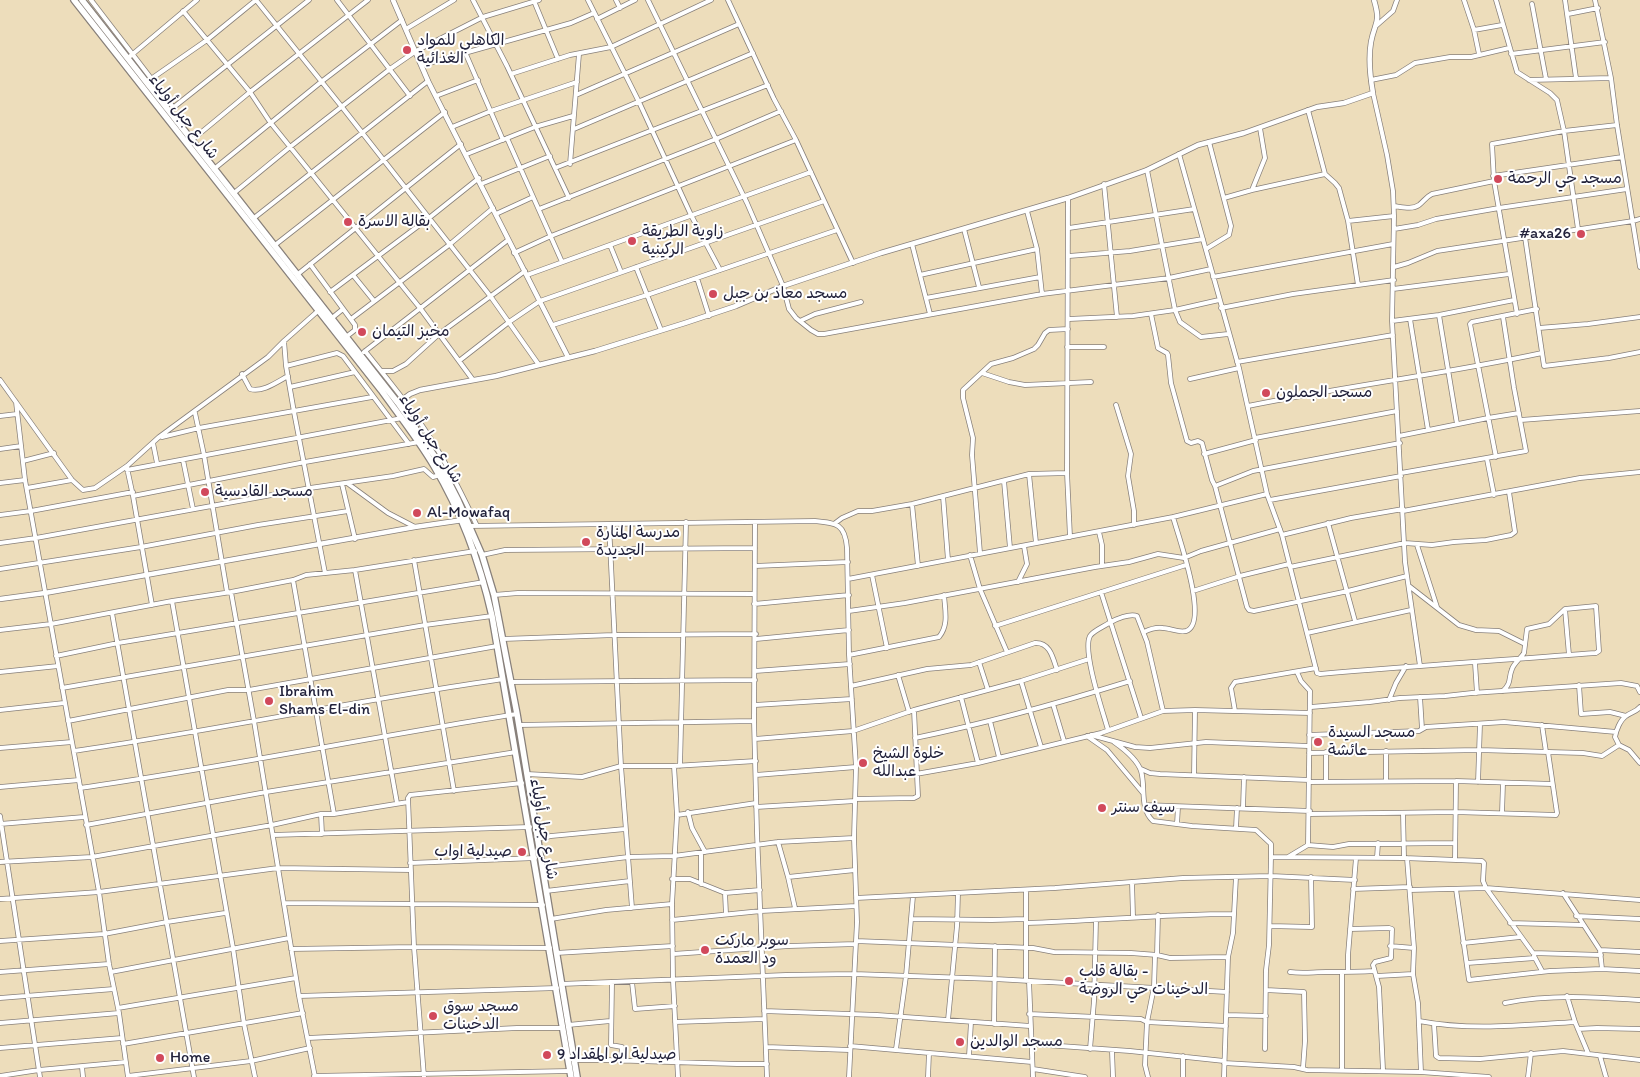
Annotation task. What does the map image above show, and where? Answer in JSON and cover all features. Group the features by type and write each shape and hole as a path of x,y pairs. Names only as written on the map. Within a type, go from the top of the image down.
{"main road":[{"name":"شارع جبل أولياء","path":"74,0 402,418 440,475 464,520 470,526 482,555 494,595 503,639 551,919 550,948 577,1077"},
{"name":"شارع جبل أولياء","path":"82,0 130,56 214,169 346,337 363,353 400,401 438,461 464,520 484,582 492,616 543,905 556,953 559,986"},
{"name":"شارع جبل أولياء","path":"566,1026 571,1074"}],"street":[{"path":"90,0 130,56 151,79 171,109 309,0"},
{"path":"130,56 197,0"},
{"path":"151,79 206,40 256,0 491,297 539,365"},
{"path":"337,0 410,96"},
{"path":"192,140 298,53 368,0"},
{"path":"393,0 428,80 467,154 514,253 553,325 568,358"},
{"path":"406,29 454,0"},
{"path":"473,0 496,43 569,198"},
{"path":"234,194 290,147 416,51 483,17 539,0"},
{"path":"588,0 653,131 691,215 720,270"},
{"path":"616,0 620,8"},
{"path":"597,19 635,0"},
{"path":"648,0 747,202 783,286 789,308 793,315 815,333 824,334 1042,294 1169,278 1211,269"},
{"path":"511,74 558,59 612,47 711,0"},
{"path":"728,0 853,263"},
{"path":"1374,0 1378,16 1377,26 1371,43 1371,80 1387,155 1394,206 1392,322 1394,380 1400,443 1406,576 1420,666"},
{"path":"1377,26 1393,11 1397,0"},
{"path":"1464,0 1474,30 1478,54"},
{"path":"1496,0 1517,72 1556,97 1564,131 1578,229"},
{"path":"1565,0 1576,78"},
{"path":"1595,0 1605,42 1640,267"},
{"path":"533,1 547,29 558,59"},
{"path":"1532,4 1546,79"},
{"path":"1568,14 1598,8"},
{"path":"183,11 228,64 270,122 420,308 473,380"},
{"path":"422,65 571,23 594,13"},
{"path":"214,169 270,122 402,20"},
{"path":"576,95 739,24"},
{"path":"1474,30 1502,25"},
{"path":"1511,54 1605,42"},
{"path":"1371,80 1396,75 1415,63 1450,57 1471,57 1509,48"},
{"path":"465,52 505,139 521,168 562,262"},
{"path":"574,129 753,53"},
{"path":"570,164 579,54"},
{"path":"1529,80 1611,78"},
{"path":"254,218 312,174 428,80"},
{"path":"436,96 478,80"},
{"path":"452,127 492,111 577,82"},
{"path":"555,168 570,164 768,85"},
{"path":"400,401 420,390 568,358 709,316 783,286 912,244 1068,198 1147,170 1198,145 1260,128 1308,110 1344,103 1373,93"},
{"path":"1308,110 1325,174 1339,188 1348,221 1358,285"},
{"path":"539,210 781,111"},
{"path":"275,245 445,112"},
{"path":"467,154 535,127 574,116"},
{"path":"1517,314 1494,179 1492,144 1617,124"},
{"path":"1252,190 1265,158 1260,128"},
{"path":"514,253 550,236 729,168 796,140"},
{"path":"1206,249 1223,239 1231,230 1230,219 1208,142"},
{"path":"298,274 461,144"},
{"path":"1179,154 1239,368 1267,494 1282,534 1317,673 1474,663 1519,659 1569,655 1598,652 1596,608 1594,605 1565,609 1549,624 1528,628 1524,652 1519,659 1512,669 1509,684 1503,691"},
{"path":"330,292 480,181 521,168 550,156"},
{"path":"1394,206 1414,208 1432,194 1494,179 1622,157"},
{"path":"1147,170 1175,310 1180,322 1198,336 1228,334"},
{"path":"382,371 400,368 439,334 526,273 610,245 811,172"},
{"path":"1224,198 1325,174"},
{"path":"1104,184 1117,317"},
{"path":"1394,229 1418,225 1436,219 1499,208 1627,189"},
{"path":"496,214 533,197"},
{"path":"1068,198 1067,472 1070,537"},
{"path":"459,361 509,322 540,301 824,201"},
{"path":"351,319 449,245 493,208"},
{"path":"1069,228 1194,209"},
{"path":"1026,211 1037,249 1042,294"},
{"path":"1348,221 1394,216"},
{"path":"1394,267 1437,251 1640,219"},
{"path":"964,229 979,287"},
{"path":"553,325 648,295 837,230"},
{"path":"1525,237 1544,365 1609,358 1640,352"},
{"path":"1069,256 1110,253 1203,239"},
{"path":"477,526 434,443 400,401 382,371 363,353 508,240"},
{"path":"912,244 930,314"},
{"path":"1213,277 1394,244"},
{"path":"610,245 621,272"},
{"path":"920,275 1037,249"},
{"path":"310,264 356,328 346,337"},
{"path":"636,267 661,330"},
{"path":"1393,289 1509,274"},
{"path":"352,275 374,301"},
{"path":"926,298 1040,277"},
{"path":"697,278 709,316"},
{"path":"1221,308 1293,294 1394,280"},
{"path":"1069,319 1151,314 1219,300"},
{"path":"1392,322 1514,300"},
{"path":"800,321 815,314 861,302"},
{"path":"332,318 343,309"},
{"path":"1496,457 1470,322 1537,309"},
{"path":"0,381 72,480 83,490 95,488 127,468 159,437 195,413 242,374 268,357 319,310"},
{"path":"1151,314 1158,348 1168,355 1171,383 1187,441 1192,443 1200,441 1215,486 1247,607 1251,610 1348,591 1406,576"},
{"path":"1439,315 1457,424"},
{"path":"1270,500 1526,451 1503,317"},
{"path":"1539,328 1640,317"},
{"path":"1410,319 1428,430"},
{"path":"980,554 972,453 973,438 963,396 965,388 994,363 1013,358 1034,349 1049,330 1068,329"},
{"path":"1237,362 1393,335"},
{"path":"284,341 286,366 294,412 325,573"},
{"path":"1067,347 1104,347"},
{"path":"1248,406 1448,372 1542,353"},
{"path":"286,366 337,354 343,356 409,444"},
{"path":"1190,379 1239,368"},
{"path":"290,387 355,372"},
{"path":"982,373 1017,384 1091,382"},
{"path":"242,374 250,389 254,390 262,389 288,376"},
{"path":"159,437 372,397"},
{"path":"16,402 27,488 84,817 99,892 104,934 128,1077 251,1060 310,1048"},
{"path":"1116,405 1131,454 1128,476 1134,511 1134,525"},
{"path":"1204,454 1256,439 1397,411"},
{"path":"1521,420 1640,411"},
{"path":"195,413 216,532 243,657 314,1076 571,1074"},
{"path":"1399,436 1519,413"},
{"path":"0,416 18,414"},
{"path":"127,468 183,460 402,418"},
{"path":"0,514 31,511 100,498 208,482 305,462 419,442"},
{"path":"153,443 157,464"},
{"path":"1215,486 1242,474 1262,469 1400,443"},
{"path":"0,449 21,446"},
{"path":"23,461 54,453"},
{"path":"1487,458 1494,494"},
{"path":"183,460 193,510"},
{"path":"127,468 152,605"},
{"path":"0,542 36,538 424,469 433,477 440,475"},
{"path":"834,524 858,511 872,511 912,504 1029,474 1067,472"},
{"path":"1282,534 1328,523 1580,478 1640,472"},
{"path":"1029,474 1036,543"},
{"path":"0,483 26,480"},
{"path":"27,488 72,480"},
{"path":"1004,481 1010,548"},
{"path":"345,483 388,514 415,527"},
{"path":"345,483 348,511 355,539"},
{"path":"95,488 100,498"},
{"path":"1193,591 1240,576 1405,543 1432,545 1486,540 1514,534 1510,492"},
{"path":"848,579 1174,517 1267,494"},
{"path":"943,496 948,560"},
{"path":"912,504 918,566"},
{"path":"0,569 348,511"},
{"path":"1144,632 1158,627 1181,632 1191,628 1196,616 1193,591 1174,517"},
{"path":"0,599 45,593 415,527 464,520"},
{"path":"470,526 815,521 834,524 841,528 846,536 848,562 849,655 856,767 854,838 856,942 849,1077"},
{"path":"680,766 686,522"},
{"path":"755,522 754,604 756,637 754,720 767,1077"},
{"path":"1328,523 1355,621"},
{"path":"609,524 621,766 632,908"},
{"path":"849,611 1129,562 1158,554 1184,558 1280,529"},
{"path":"1100,532 1102,566"},
{"path":"1417,545 1437,607"},
{"path":"1018,582 1027,564 1024,546"},
{"path":"482,555 505,550 755,548"},
{"path":"0,630 51,624 293,580 304,576 474,551"},
{"path":"970,555 980,589 1007,652"},
{"path":"414,560 454,791"},
{"path":"755,566 848,562"},
{"path":"995,626 1186,565"},
{"path":"355,570 397,803"},
{"path":"872,575 887,648"},
{"path":"293,580 334,814"},
{"path":"56,656 118,643 484,582"},
{"path":"1409,586 1459,625 1476,630 1498,631 1525,644"},
{"path":"1101,592 1112,621 1141,718"},
{"path":"494,595 518,593 754,594"},
{"path":"754,604 849,595"},
{"path":"849,655 939,637 946,620 944,595"},
{"path":"172,601 254,1077"},
{"path":"1565,609 1569,655"},
{"path":"1307,634 1355,621 1411,610"},
{"path":"112,612 194,1077"},
{"path":"1108,730 1089,659 1089,637 1112,621 1135,615 1139,618 1163,711"},
{"path":"62,688 425,625 492,616"},
{"path":"503,639 684,634 756,637 849,630"},
{"path":"851,686 934,668 963,666 1041,642 1048,648 1057,670"},
{"path":"68,721 230,690 248,690 497,646"},
{"path":"755,739 853,731 914,710 1021,681 1089,659"},
{"path":"979,662 988,690"},
{"path":"1474,663 1477,692"},
{"path":"755,671 850,664"},
{"path":"0,672 58,666"},
{"path":"1389,700 1406,666"},
{"path":"1235,711 1231,688 1235,682 1316,668"},
{"path":"1297,672 1310,692 1311,707 1308,746 1310,813 1308,845"},
{"path":"898,675 909,712"},
{"path":"74,751 503,679"},
{"path":"511,682 755,680"},
{"path":"1021,681 1040,747"},
{"path":"915,738 968,727 1130,681"},
{"path":"1311,707 1420,696 1445,696 1477,692 1621,683 1636,686 1640,692"},
{"path":"1579,686 1581,714 1610,712 1626,716"},
{"path":"1420,696 1422,729"},
{"path":"961,697 978,762"},
{"path":"755,705 852,699"},
{"path":"0,710 64,703"},
{"path":"1053,704 1064,741"},
{"path":"1640,707 1635,712 1626,716 1615,737 1619,746 1629,750 1640,763"},
{"path":"677,815 688,812 756,805 917,797 914,710"},
{"path":"1194,775 1195,710"},
{"path":"916,774 999,758 1108,730 1163,711 1310,713"},
{"path":"80,788 323,748 443,725 517,714"},
{"path":"519,725 754,720"},
{"path":"990,721 999,758"},
{"path":"1309,735 1419,731 1426,727 1504,722 1616,732"},
{"path":"1478,782 1480,724"},
{"path":"1145,805 1243,808 1310,813 1455,812 1556,815 1542,725"},
{"path":"1088,735 1114,742 1150,748 1164,748 1196,742 1308,746"},
{"path":"1088,735 1107,750 1143,793"},
{"path":"0,748 72,742"},
{"path":"1114,742 1133,758 1141,769 1150,773 1326,782 1456,781 1552,784"},
{"path":"1309,753 1479,750 1583,753 1602,756 1619,746"},
{"path":"1386,751 1386,781"},
{"path":"86,825 207,802 516,752"},
{"path":"1326,752 1326,782"},
{"path":"527,774 582,777 621,766 680,766 756,760"},
{"path":"674,766 677,815 672,879 672,920 678,1077"},
{"path":"756,775 856,767"},
{"path":"1141,769 1145,805 1148,816 1153,820 1258,831 1271,844 1265,1049"},
{"path":"1243,808 1244,777"},
{"path":"0,786 79,780"},
{"path":"1454,860 1456,781"},
{"path":"424,1075 414,947 408,798 410,796 522,783"},
{"path":"1502,813 1503,783"},
{"path":"0,862 92,857 272,825 321,814 334,814 408,802"},
{"path":"1177,824 1178,807"},
{"path":"1236,828 1237,808"},
{"path":"688,812 692,828 703,853 701,884"},
{"path":"1403,813 1404,843 1410,889 1414,948 1413,974 1419,1021 1421,1072"},
{"path":"321,814 322,834"},
{"path":"0,816 40,1077"},
{"path":"1,824 84,817"},
{"path":"273,835 530,827"},
{"path":"537,839 625,829"},
{"path":"543,872 554,866 628,857 674,856 778,842 854,838"},
{"path":"778,842 795,908"},
{"path":"1288,857 1308,845 1333,847 1349,844 1454,843"},
{"path":"1377,858 1378,844"},
{"path":"1272,857 1406,858 1483,862 1483,881 1486,888 1534,956 1542,971"},
{"path":"410,863 535,858"},
{"path":"1348,972 1356,858"},
{"path":"0,899 99,892 278,868 410,870"},
{"path":"788,877 855,870"},
{"path":"856,898 1026,890 1183,878 1271,876 1355,880"},
{"path":"1224,1077 1228,957 1233,933 1236,877"},
{"path":"1270,926 1312,927 1312,877"},
{"path":"672,879 690,879 725,893 760,890"},
{"path":"546,891 630,881"},
{"path":"1132,882 1133,917"},
{"path":"1353,889 1486,888 1640,900"},
{"path":"1456,889 1463,942 1466,949 1469,978 1471,980 1542,971 1602,969 1640,971"},
{"path":"1026,890 1027,981 1033,1077"},
{"path":"725,893 726,914"},
{"path":"948,1020 958,893"},
{"path":"1563,893 1600,953 1602,969"},
{"path":"896,1050 906,976 913,896"},
{"path":"284,903 543,905"},
{"path":"551,919 574,914 672,904"},
{"path":"672,920 795,908 856,906"},
{"path":"0,941 104,934 225,913"},
{"path":"911,919 1096,920 1158,915 1234,914"},
{"path":"1148,1077 1145,1064 1147,1022 1154,987 1158,915"},
{"path":"1576,916 1640,919"},
{"path":"1090,1049 1093,1017 1096,920"},
{"path":"1510,923 1583,925"},
{"path":"1350,929 1391,928 1390,958 1375,962 1373,965 1377,976 1383,1070"},
{"path":"1463,942 1520,936"},
{"path":"111,972 290,938"},
{"path":"673,954 856,942 996,946 1054,952 1156,955 1170,958 1228,957"},
{"path":"556,953 673,946"},
{"path":"994,1024 996,946"},
{"path":"1390,946 1414,948"},
{"path":"291,949 414,947 550,948"},
{"path":"1468,963 1534,956 1640,952"},
{"path":"0,972 109,964"},
{"path":"1290,972 1305,974 1374,971"},
{"path":"1342,972 1345,1077"},
{"path":"299,996 763,976 854,974 995,979 1227,992"},
{"path":"1377,976 1413,974"},
{"path":"0,1023 118,1011 238,987 296,978"},
{"path":"632,982 635,1009 674,1006"},
{"path":"612,983 611,1045 622,1047 621,1061"},
{"path":"0,998 114,988"},
{"path":"1266,990 1304,992 1305,1069 1307,1077"},
{"path":"1567,996 1588,1053"},
{"path":"1504,1003 1567,996 1640,1000"},
{"path":"764,1011 901,1016 1030,1026"},
{"path":"123,1044 302,1013"},
{"path":"1029,1014 1141,1019 1147,1022 1226,1026"},
{"path":"1226,1015 1266,1016"},
{"path":"676,1022 764,1020"},
{"path":"308,1038 566,1026 610,1021"},
{"path":"1419,1021 1461,1027 1499,1027 1575,1022"},
{"path":"969,1056 971,1022"},
{"path":"1434,1024 1437,1057 1480,1059 1563,1051 1640,1060"},
{"path":"1578,1029 1640,1029"},
{"path":"0,1048 122,1038"},
{"path":"1032,1044 1184,1056 1224,1062 1305,1069 1383,1070 1489,1077"},
{"path":"766,1047 896,1050 1032,1062"},
{"path":"1112,1051 1113,1077"},
{"path":"928,1077 929,1053"},
{"path":"1528,1077 1531,1053"},
{"path":"1183,1077 1184,1056"},
{"path":"1600,1056 1606,1077"},
{"path":"574,1060 766,1064"},
{"path":"0,1076 39,1070 126,1062"},
{"path":"82,1067 83,1077"},
{"path":"1033,1069 1085,1077"},
{"path":"1388,1071 1389,1077"}],"place":[{"name":"الكاهلي للمواد الغذائية","path":"407,50"},
{"name":"مسجد حي الرحمة","path":"1498,179"},
{"name":"بقالة الاسرة","path":"348,222"},
{"name":"#axa26","path":"1581,234"},
{"name":"زاوية الطريقة الركينية","path":"632,241"},
{"name":"مسجد معاذ بن جبل","path":"713,294"},
{"name":"مخبز التيمان","path":"362,332"},
{"name":"مسجد الجملون","path":"1266,393"},
{"name":"مسجد القادسية","path":"205,492"},
{"name":"Al-Mowafaq","path":"417,513"},
{"name":"مدرسة المنارة الجديدة","path":"586,542"},
{"name":"Ibrahim Shams El-din","path":"269,701"},
{"name":"مسجد السيدة عائشة","path":"1318,742"},
{"name":"خلوة الشيخ عبدالله","path":"863,763"},
{"name":"سيف سنتر","path":"1102,808"},
{"name":"صيدلية اواب","path":"522,852"},
{"name":"سوبر ماركت ود العمدة","path":"705,950"},
{"name":"بقالة قلب - الدخينات حي الروضة","path":"1069,981"},
{"name":"مسجد سوق الدخينات","path":"433,1016"},
{"name":"مسجد الوالدين","path":"960,1042"},
{"name":"صيدلية ابو المقداد 9","path":"547,1055"},
{"name":"Home","path":"160,1058"}]}
